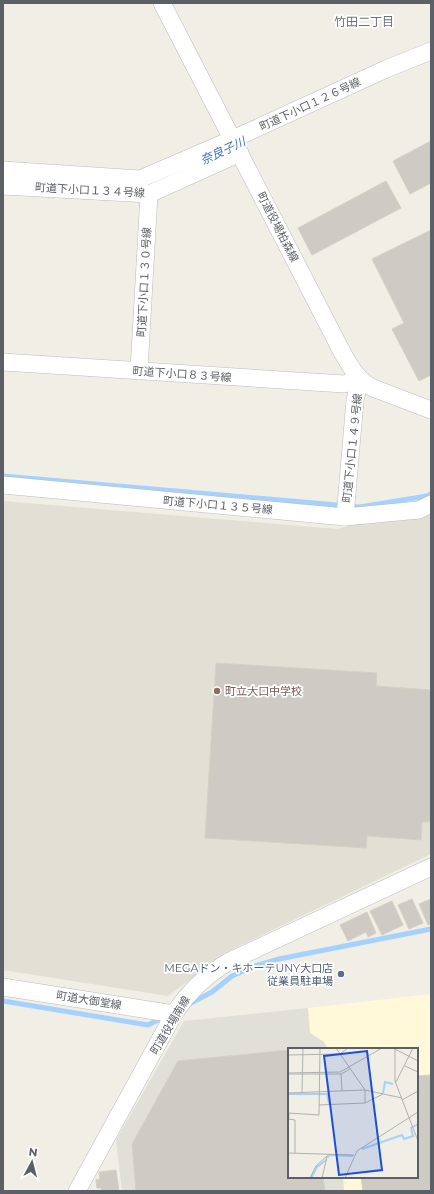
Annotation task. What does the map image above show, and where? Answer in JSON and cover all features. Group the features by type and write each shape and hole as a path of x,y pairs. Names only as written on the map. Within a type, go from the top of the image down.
{"street":[{"name":"町道役場柏森線","path":"162,3 354,373 373,388 431,410"},
{"name":"町道下小口１２６号線","path":"3,170 140,179 236,146 386,69 431,51"},
{"name":"町道下小口１３４号線","path":"3,186 149,194 236,146"},
{"name":"町道下小口１３０号線","path":"139,371 149,194"},
{"name":"町道下小口８３号線","path":"3,362 344,384 360,379"},
{"name":"町道下小口１４９号線","path":"345,517 355,400 360,379"},
{"name":"町道下小口１３５号線","path":"3,485 345,517 419,510 431,504"},
{"name":"町道役場南線","path":"77,1191 174,1014 182,1001 208,974 228,962 431,867"},
{"name":"町道大御堂線","path":"3,987 174,1014"}],"shaded area":[{"name":"町立大口中学校","path":"3,501 337,529 355,524 431,513 431,854 227,952 168,996 3,970"},
{"path":"431,994 431,1191 344,1191 343,1178 418,1178 418,1048 327,1048 324,1042 310,1033 308,1008"},
{"path":"308,1008 310,1033 324,1042 327,1048 288,1048 288,1178 343,1178 344,1191 122,1191 116,1140 184,1021"}],"building":[{"path":"431,141 431,183 410,194 393,161"},
{"path":"386,181 401,208 312,255 298,228"},
{"path":"431,230 431,375 419,381 392,329 404,323 372,259"},
{"path":"216,663 377,673 376,686 431,690 431,822 422,822 421,840 367,836 366,848 205,838"},
{"path":"412,899 423,923 409,929 398,905"},
{"path":"431,899 431,924 428,925 419,904"},
{"path":"392,901 403,925 382,935 370,911"},
{"path":"367,912 376,933 368,937 366,932 348,941 340,925"},
{"path":"288,1050 288,1178 323,1178 325,1191 136,1191 132,1144 178,1061"},
{"path":"431,1075 431,1191 363,1191 361,1178 418,1178 418,1076"},
{"path":"116,1170 119,1191 102,1191 101,1188 97,1188 96,1180 100,1179 99,1172"}],"waterway":[{"path":"3,476 360,507 427,496 431,494"},
{"path":"189,1004 212,992 232,976 255,966 279,959 431,929"},
{"path":"3,1001 148,1025 164,1017"}],"place":[{"name":"町立大口中学校","path":"217,691"},
{"name":"MEGAドン・キホーテUNY大口店 従業員駐車場","path":"341,974"}],"district":[{"name":"竹田二丁目","path":"364,22"}],"water label":[{"name":"奈良子川","path":"223,151"}]}
